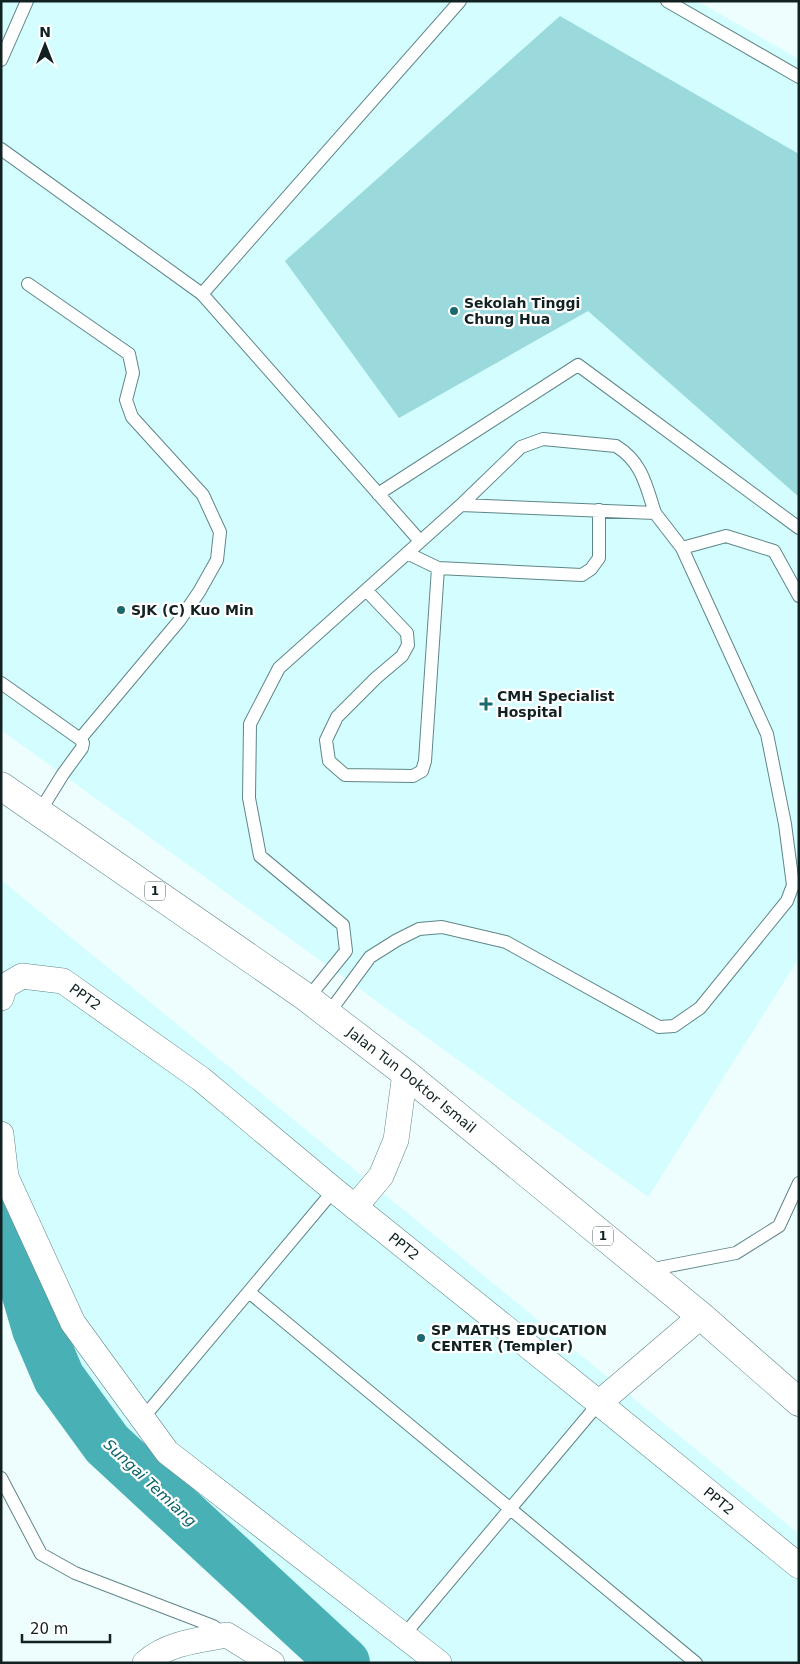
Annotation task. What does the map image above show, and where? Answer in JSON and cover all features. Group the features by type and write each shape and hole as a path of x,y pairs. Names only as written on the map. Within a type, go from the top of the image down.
{"highway":[{"name":"Jalan Tun Doktor Ismail","path":"1,786 40,811 318,1006 405,1072 701,1316 799,1402"}],"street":[{"name":"PPT2","path":"1,998 5,986 22,976 63,981 201,1079 334,1190 799,1566"},
{"path":"355,1207 381,1176 396,1140 405,1072"},
{"path":"1,1134 6,1177 73,1323 167,1452 439,1663"},
{"path":"599,1403 701,1316"},
{"path":"145,1663 179,1644 227,1635 264,1662"}],"lane":[{"path":"1,60 27,1"},
{"path":"202,294 460,1"},
{"path":"667,1 799,77"},
{"path":"1,149 202,294 420,541"},
{"path":"28,284 129,354 133,373 126,400 132,417 203,495 220,532 217,560 200,592 80,739"},
{"path":"378,494 578,365 799,528"},
{"path":"543,439 616,446 626,452 641,471 655,512 682,548 767,734 793,885 788,901 700,1008 674,1026 659,1027 506,942 442,927 419,929 370,957 318,1006 346,951 343,925 260,856 249,798 250,724 279,668 461,505 521,447 543,439"},
{"path":"461,505 655,512"},
{"path":"406,553 438,568 582,574 591,569 599,558 599,510"},
{"path":"682,548 726,536 774,551 799,596"},
{"path":"366,590 406,633 408,645 402,656 376,678 337,717 326,740 329,761 345,775 413,776 422,771 424,760 438,568"},
{"path":"1,683 83,743 82,748 40,811"},
{"path":"645,1270 736,1253 779,1226 799,1183"},
{"path":"143,1418 334,1190"},
{"path":"249,1292 696,1663"},
{"path":"404,1635 599,1403"},
{"path":"1,1478 41,1554 75,1573 213,1626 227,1635"}],"shaded area":[{"path":"1,1 697,1 799,59 799,958 648,1197 1,730"},
{"path":"560,16 799,154 799,497 588,311 399,418 285,261"},
{"path":"1,880 799,1534 799,1663 357,1663 102,1465 1,1235"}],"waterway":[{"name":"Sungai Temiang","path":"1,1203 38,1329 59,1378 107,1444 344,1663"}],"place":[{"name":"Sekolah Tinggi Chung Hua","path":"454,311"},
{"name":"SJK (C) Kuo Min","path":"121,610"},
{"name":"CMH Specialist Hospital","path":"486,704"},
{"name":"SP MATHS EDUCATION CENTER (Templer)","path":"421,1338"}]}
